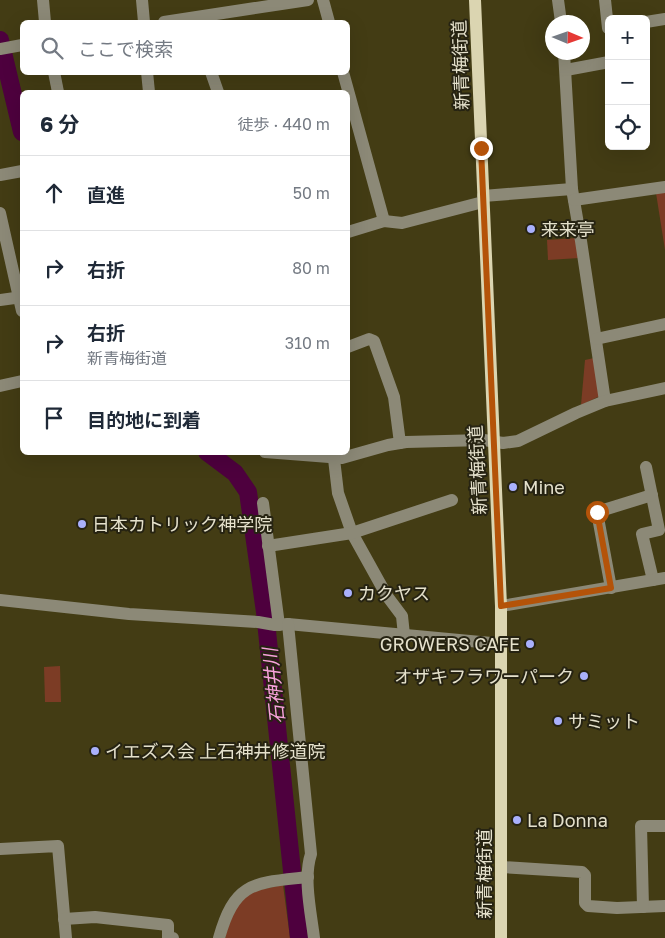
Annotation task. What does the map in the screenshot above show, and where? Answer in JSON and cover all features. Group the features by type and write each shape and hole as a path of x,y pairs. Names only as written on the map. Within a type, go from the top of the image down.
{"main road":[{"name":"新青梅街道","path":"475,0 501,606 501,938"}],"street":[{"path":"43,0 46,20"},
{"path":"142,0 144,20"},
{"path":"194,20 273,3 308,0"},
{"path":"323,0 328,20"},
{"path":"558,0 560,15"},
{"path":"605,0 607,15"},
{"path":"650,21 665,19"},
{"path":"4,48 20,45"},
{"path":"565,60 573,195 604,401"},
{"path":"566,70 605,63"},
{"path":"55,75 58,90"},
{"path":"147,75 149,90"},
{"path":"212,75 217,90"},
{"path":"344,75 348,90"},
{"path":"350,97 384,221"},
{"path":"0,175 20,171"},
{"path":"350,231 384,221 402,223 483,199 573,195 665,187"},
{"path":"0,213 20,294"},
{"path":"0,300 20,298"},
{"path":"596,339 665,324"},
{"path":"350,346 369,339 374,341 394,397 400,443"},
{"path":"0,386 20,381"},
{"path":"315,455 342,458 400,443 484,440 503,443 518,441 604,401 665,388"},
{"path":"332,456 338,493 352,534 387,596 402,616 404,635"},
{"path":"501,606 659,579 642,534 659,530 646,467"},
{"path":"611,588 597,512 652,496"},
{"path":"268,546 352,534 452,500"},
{"path":"263,503 312,854 308,865 308,877 314,938"},
{"path":"0,600 129,614 261,623 502,644"},
{"path":"643,907 641,826 665,826"},
{"path":"0,849 58,846 66,938"},
{"path":"502,867 582,872 585,875 585,903 588,906 665,906"},
{"path":"219,938 224,920 237,897 251,886 264,882 308,877"},
{"path":"64,919 95,917 168,925 168,938 173,938"}],"shaded area":[{"path":"665,191 665,250 656,193"},
{"path":"576,238 579,258 548,260 547,240"},
{"path":"594,358 600,396 581,405 585,360"},
{"path":"60,666 61,702 45,702 44,667"},
{"path":"283,885 290,938 225,938 235,910 244,898 256,891"}],"waterway":[{"name":"石神井川","path":"0,40 20,124"},
{"name":"石神井川","path":"211,455 235,473 248,492 265,612 299,938"}],"place":[{"name":"来来亭","path":"531,229"},
{"name":"Mine","path":"513,487"},
{"name":"日本カトリック神学院","path":"82,524"},
{"name":"カクヤス","path":"348,593"},
{"name":"GROWERS CAFE","path":"530,644"},
{"name":"オザキフラワーパーク","path":"584,676"},
{"name":"サミット","path":"558,721"},
{"name":"イエズス会 上石神井修道院","path":"95,751"},
{"name":"La Donna","path":"517,820"}],"route":[{"path":"481,148 501,606 611,588 597,512"}]}
